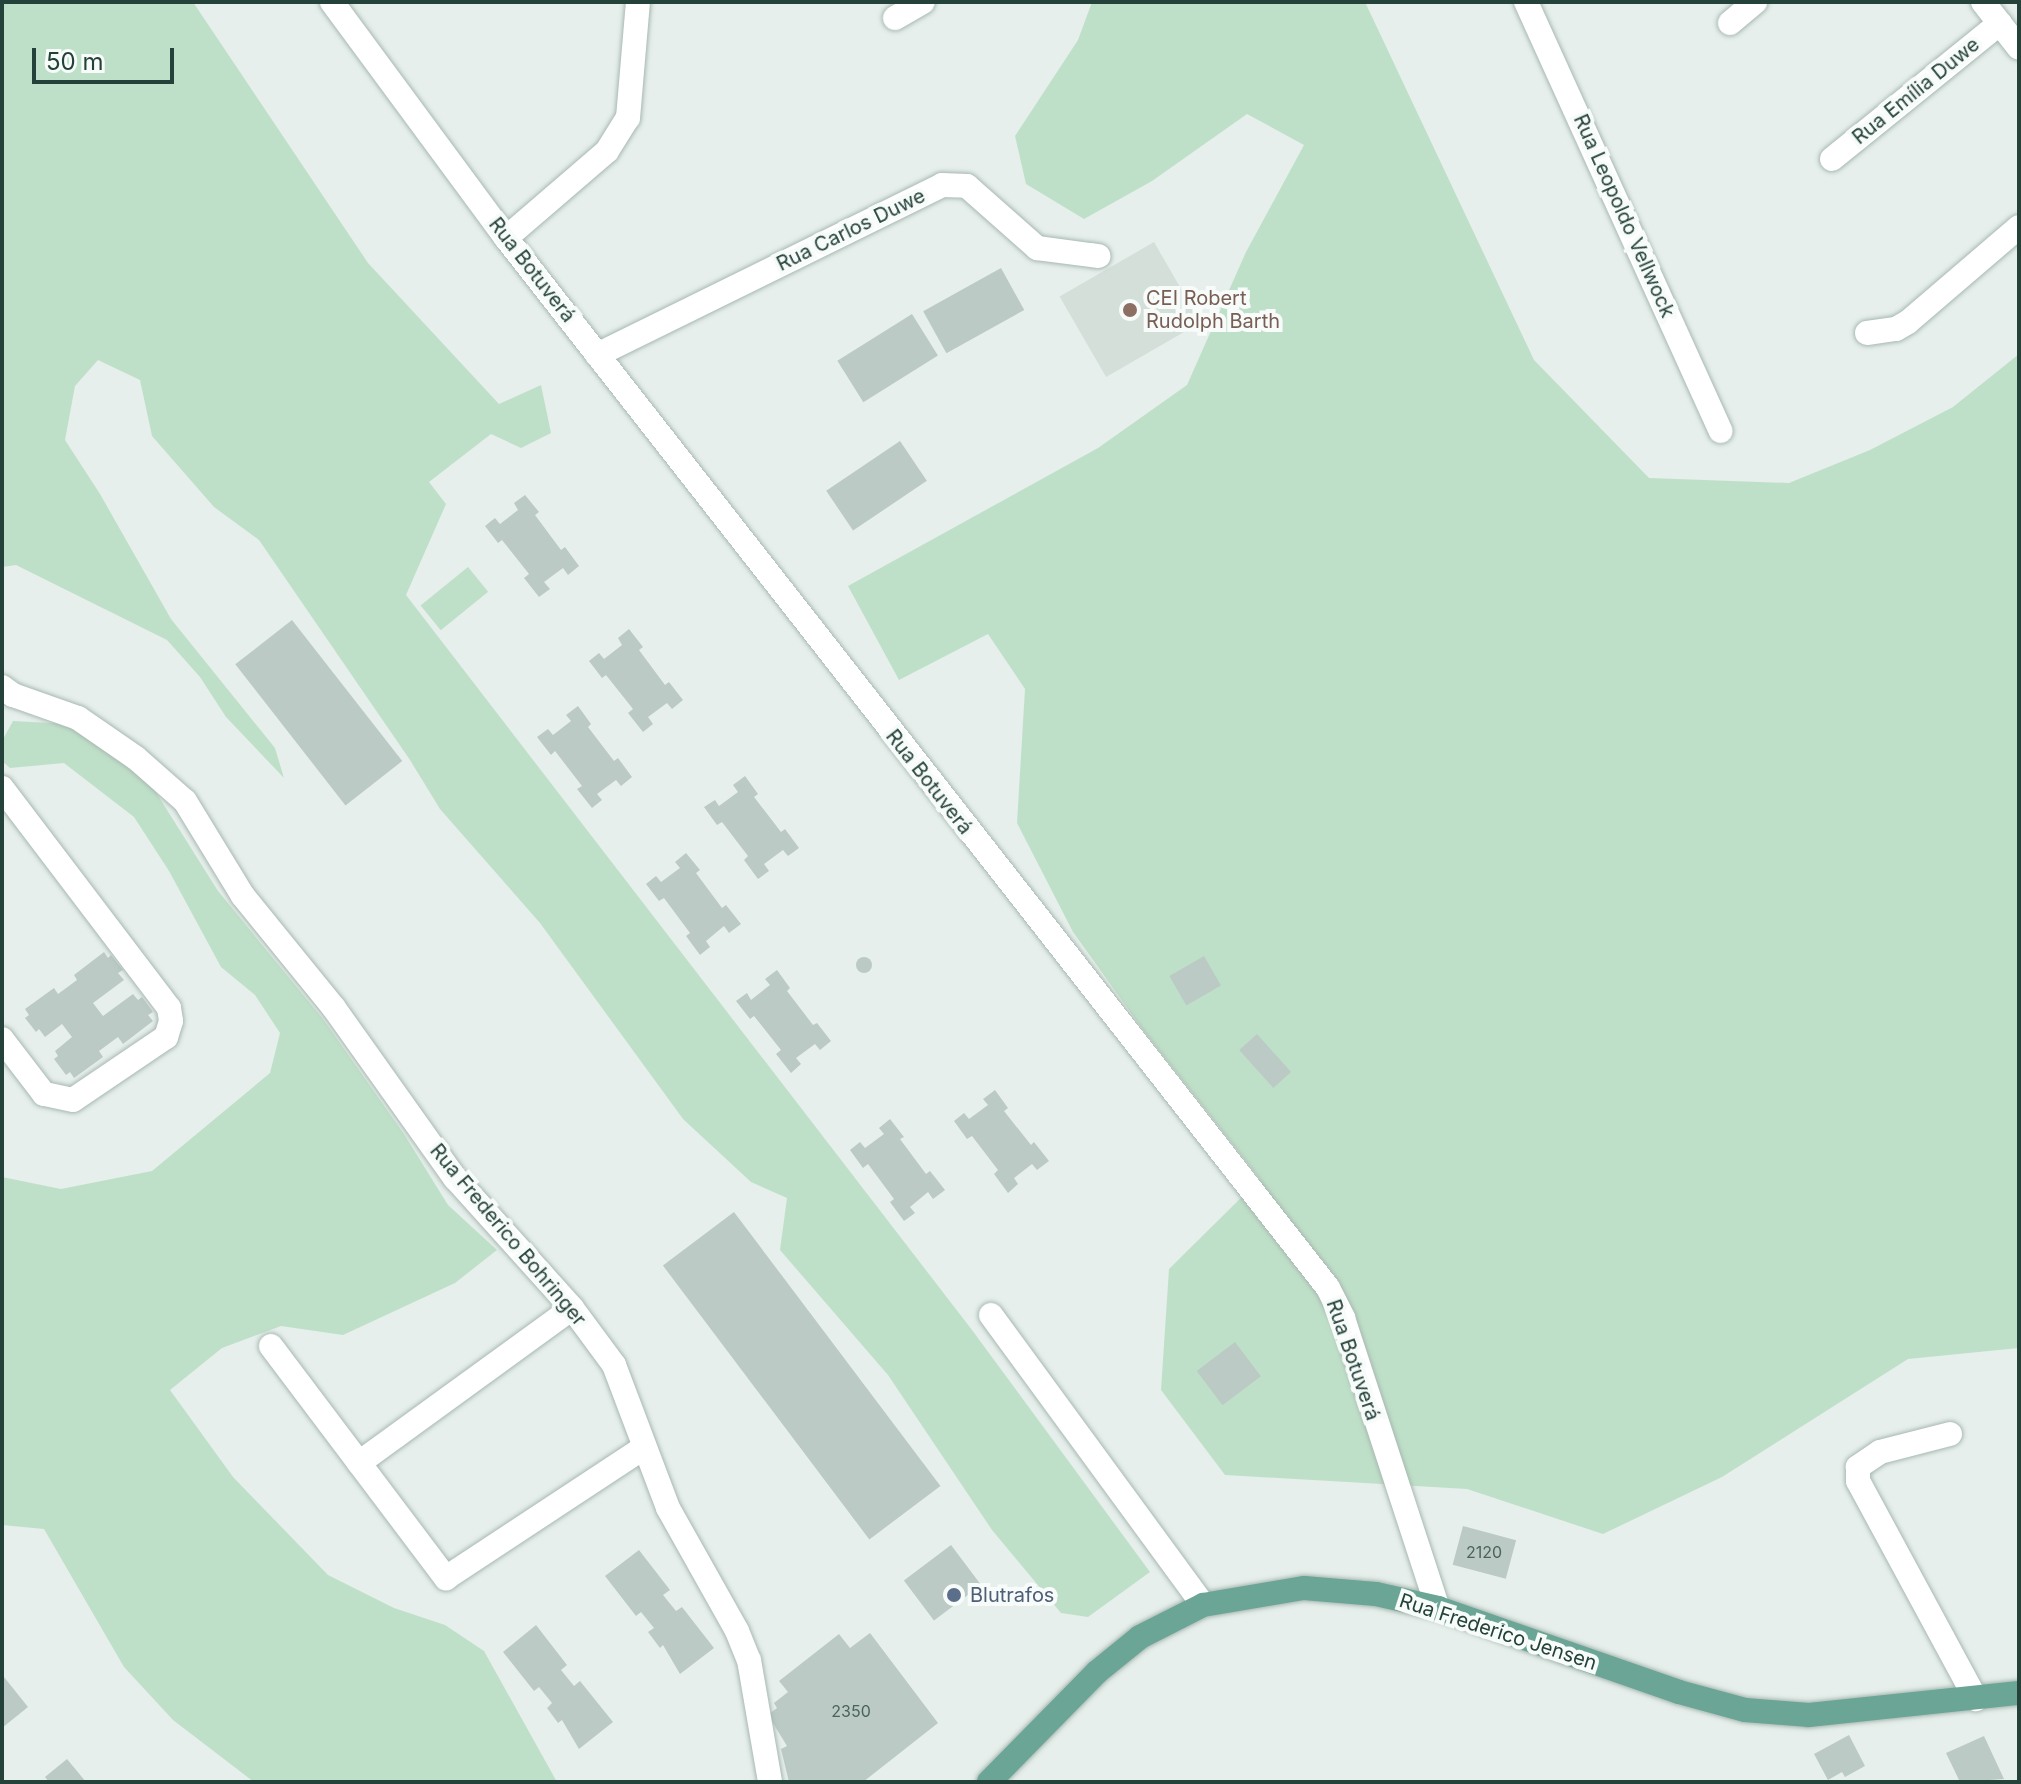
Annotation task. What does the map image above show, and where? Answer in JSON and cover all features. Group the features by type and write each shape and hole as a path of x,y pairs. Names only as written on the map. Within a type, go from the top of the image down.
{"main road":[{"name":"Rua Frederico Jensen","path":"1003,1777 1097,1672 1140,1637 1203,1605 1270,1592 1318,1588 1376,1594 1438,1608 1679,1692 1745,1710 1809,1715 2019,1693"}],"street":[{"name":"Rua Botuverá","path":"332,2 506,238 1328,1288 1343,1318 1438,1608"},
{"path":"506,238 607,151 628,118 638,2"},
{"path":"895,18 923,2"},
{"name":"Rua Leopoldo Vellwock","path":"1526,2 1721,431"},
{"path":"1730,23 1755,2"},
{"path":"1983,2 2019,48"},
{"name":"Rua Emília Duwe","path":"1832,159 2000,23"},
{"name":"Rua Carlos Duwe","path":"597,355 942,185 967,186 1037,248 1098,256"},
{"path":"1867,333 1896,329 1908,322 2019,227"},
{"name":"Rua Frederico Bohringer","path":"6,696 78,718 136,758 185,801 243,896 334,1008 455,1178 572,1308 614,1365 668,1508 737,1631 749,1660 770,1782"},
{"path":"2,788 169,1008 171,1021 166,1037 73,1100 44,1094 2,1039"},
{"path":"359,1463 572,1308"},
{"path":"991,1315 1203,1605"},
{"path":"271,1346 446,1578 643,1448"},
{"path":"1950,1434 1880,1452 1858,1467 1858,1481 1976,1699"}],"shaded area":[{"name":"CEI Robert Rudolph Barth","path":"1154,242 1200,323 1106,377 1060,296"}],"green space":[{"path":"2,2 193,2 368,263 499,404 541,385 551,433 521,448 491,434 429,482 446,504 406,595 972,1330 1150,1572 1088,1617 1061,1613 992,1530 888,1375 780,1250 787,1198 751,1182 683,1119 540,923 440,809 410,760 259,540 214,507 152,436 140,380 98,360 75,386 65,440 100,494 171,619 275,748 284,778 226,717 200,677 167,640 16,565 2,567"},
{"path":"1092,2 1365,2 1534,360 1649,478 1789,483 1870,450 1953,407 2019,354 2019,1348 1908,1359 1722,1477 1603,1534 1467,1489 1225,1475 1161,1390 1169,1269 1260,1179 1144,1031 1073,932 1017,823 1025,689 988,634 899,680 848,586 1098,448 1187,385 1246,252 1304,145 1247,114 1152,181 1084,219 1026,184 1015,136 1078,40"},
{"path":"468,567 488,592 441,630 421,605"},
{"path":"13,721 69,724 152,786 218,891 323,1019 404,1134 448,1205 497,1250 455,1283 343,1335 281,1326 222,1348 170,1390 233,1477 328,1575 394,1608 445,1625 484,1651 557,1782 254,1782 173,1720 124,1667 44,1529 2,1525 2,1177 61,1189 152,1171 270,1073 280,1033 255,995 221,967 169,871 134,817 64,763 10,768 2,761 2,741"}],"building":[{"path":"1001,268 1024,310 946,353 923,311"},
{"path":"912,314 938,356 863,402 837,361"},
{"path":"900,441 927,481 853,531 826,491"},
{"path":"525,495 539,512 535,515 561,550 565,547 579,566 568,575 563,568 544,582 550,589 539,597 524,578 529,574 502,540 498,543 485,526 495,518 500,524 518,510 514,503"},
{"path":"292,620 402,761 345,805 235,664"},
{"path":"629,629 643,647 639,650 665,685 669,682 683,700 672,709 667,703 648,717 653,724 643,732 628,713 633,709 606,675 602,678 589,661 599,653 604,659 622,645 618,638"},
{"path":"578,706 591,724 588,727 614,761 618,758 632,777 621,786 616,780 597,794 602,800 592,808 577,789 582,786 555,751 551,755 537,737 548,729 553,735 571,721 566,715"},
{"path":"745,776 758,794 754,797 781,832 785,829 799,848 788,856 783,850 764,864 769,871 758,879 744,860 748,856 722,822 717,825 704,807 715,800 719,806 738,792 733,785"},
{"path":"686,853 700,870 696,873 722,908 726,905 741,924 729,933 724,926 706,941 710,947 700,955 686,936 690,933 664,898 659,901 646,884 656,876 661,882 680,868 675,862"},
{"path":"104,952 108,958 111,955 123,970 118,973 124,980 93,1003 103,1016 133,994 138,1000 142,997 153,1012 148,1015 153,1021 123,1044 118,1037 99,1051 103,1057 74,1078 70,1072 66,1075 54,1059 58,1056 55,1051 72,1037 62,1024 45,1037 39,1029 36,1032 25,1018 29,1015 25,1009 54,988 58,994 77,980 74,975"},
{"path":"1204,956 1221,985 1186,1005 1169,976"},
{"path":"861,957 867,957 872,965 870,971 861,973 856,968 856,962"},
{"path":"777,970 790,988 787,991 813,1025 817,1023 831,1041 820,1050 815,1044 796,1058 801,1064 791,1073 776,1054 781,1050 754,1016 750,1019 736,1001 747,993 751,1000 770,985 765,979"},
{"path":"1257,1034 1291,1072 1273,1088 1239,1050"},
{"path":"995,1090 1008,1108 1004,1111 1031,1145 1034,1142 1049,1161 1037,1170 1032,1164 1014,1178 1018,1184 1008,1193 994,1174 998,1170 972,1136 967,1139 954,1121 964,1113 969,1119 988,1105 983,1099"},
{"path":"890,1119 904,1137 900,1139 926,1174 930,1171 945,1190 933,1199 928,1192 910,1207 915,1213 904,1221 890,1202 894,1199 868,1164 863,1168 850,1150 860,1142 865,1148 884,1134 879,1128"},
{"path":"734,1212 940,1486 869,1539 663,1266"},
{"path":"1235,1342 1261,1376 1223,1405 1197,1371"},
{"path":"1463,1526 1516,1540 1506,1579 1453,1565"},
{"path":"951,1545 981,1585 934,1620 904,1581"},
{"path":"639,1550 670,1590 663,1595 676,1611 682,1607 714,1648 680,1674 663,1645 660,1648 648,1632 654,1628 641,1612 636,1616 605,1576"},
{"path":"536,1625 567,1665 561,1670 574,1686 580,1681 613,1722 579,1749 562,1720 558,1723 547,1708 552,1703 539,1687 534,1691 503,1652"},
{"path":"870,1633 938,1723 863,1782 789,1782 781,1749 787,1746 768,1715 777,1708 774,1703 788,1692 779,1681 839,1634 850,1648"},
{"path":"4,1677 28,1707 2,1728 2,1679"},
{"path":"1849,1735 1865,1766 1845,1777 1842,1772 1828,1780 1814,1754"},
{"path":"1984,1736 2004,1779 1960,1782 1946,1753"},
{"path":"67,1759 86,1782 49,1782 45,1777"}],"place":[{"name":"CEI Robert Rudolph Barth","path":"1130,310"},
{"name":"Blutrafos","path":"954,1595"}]}
